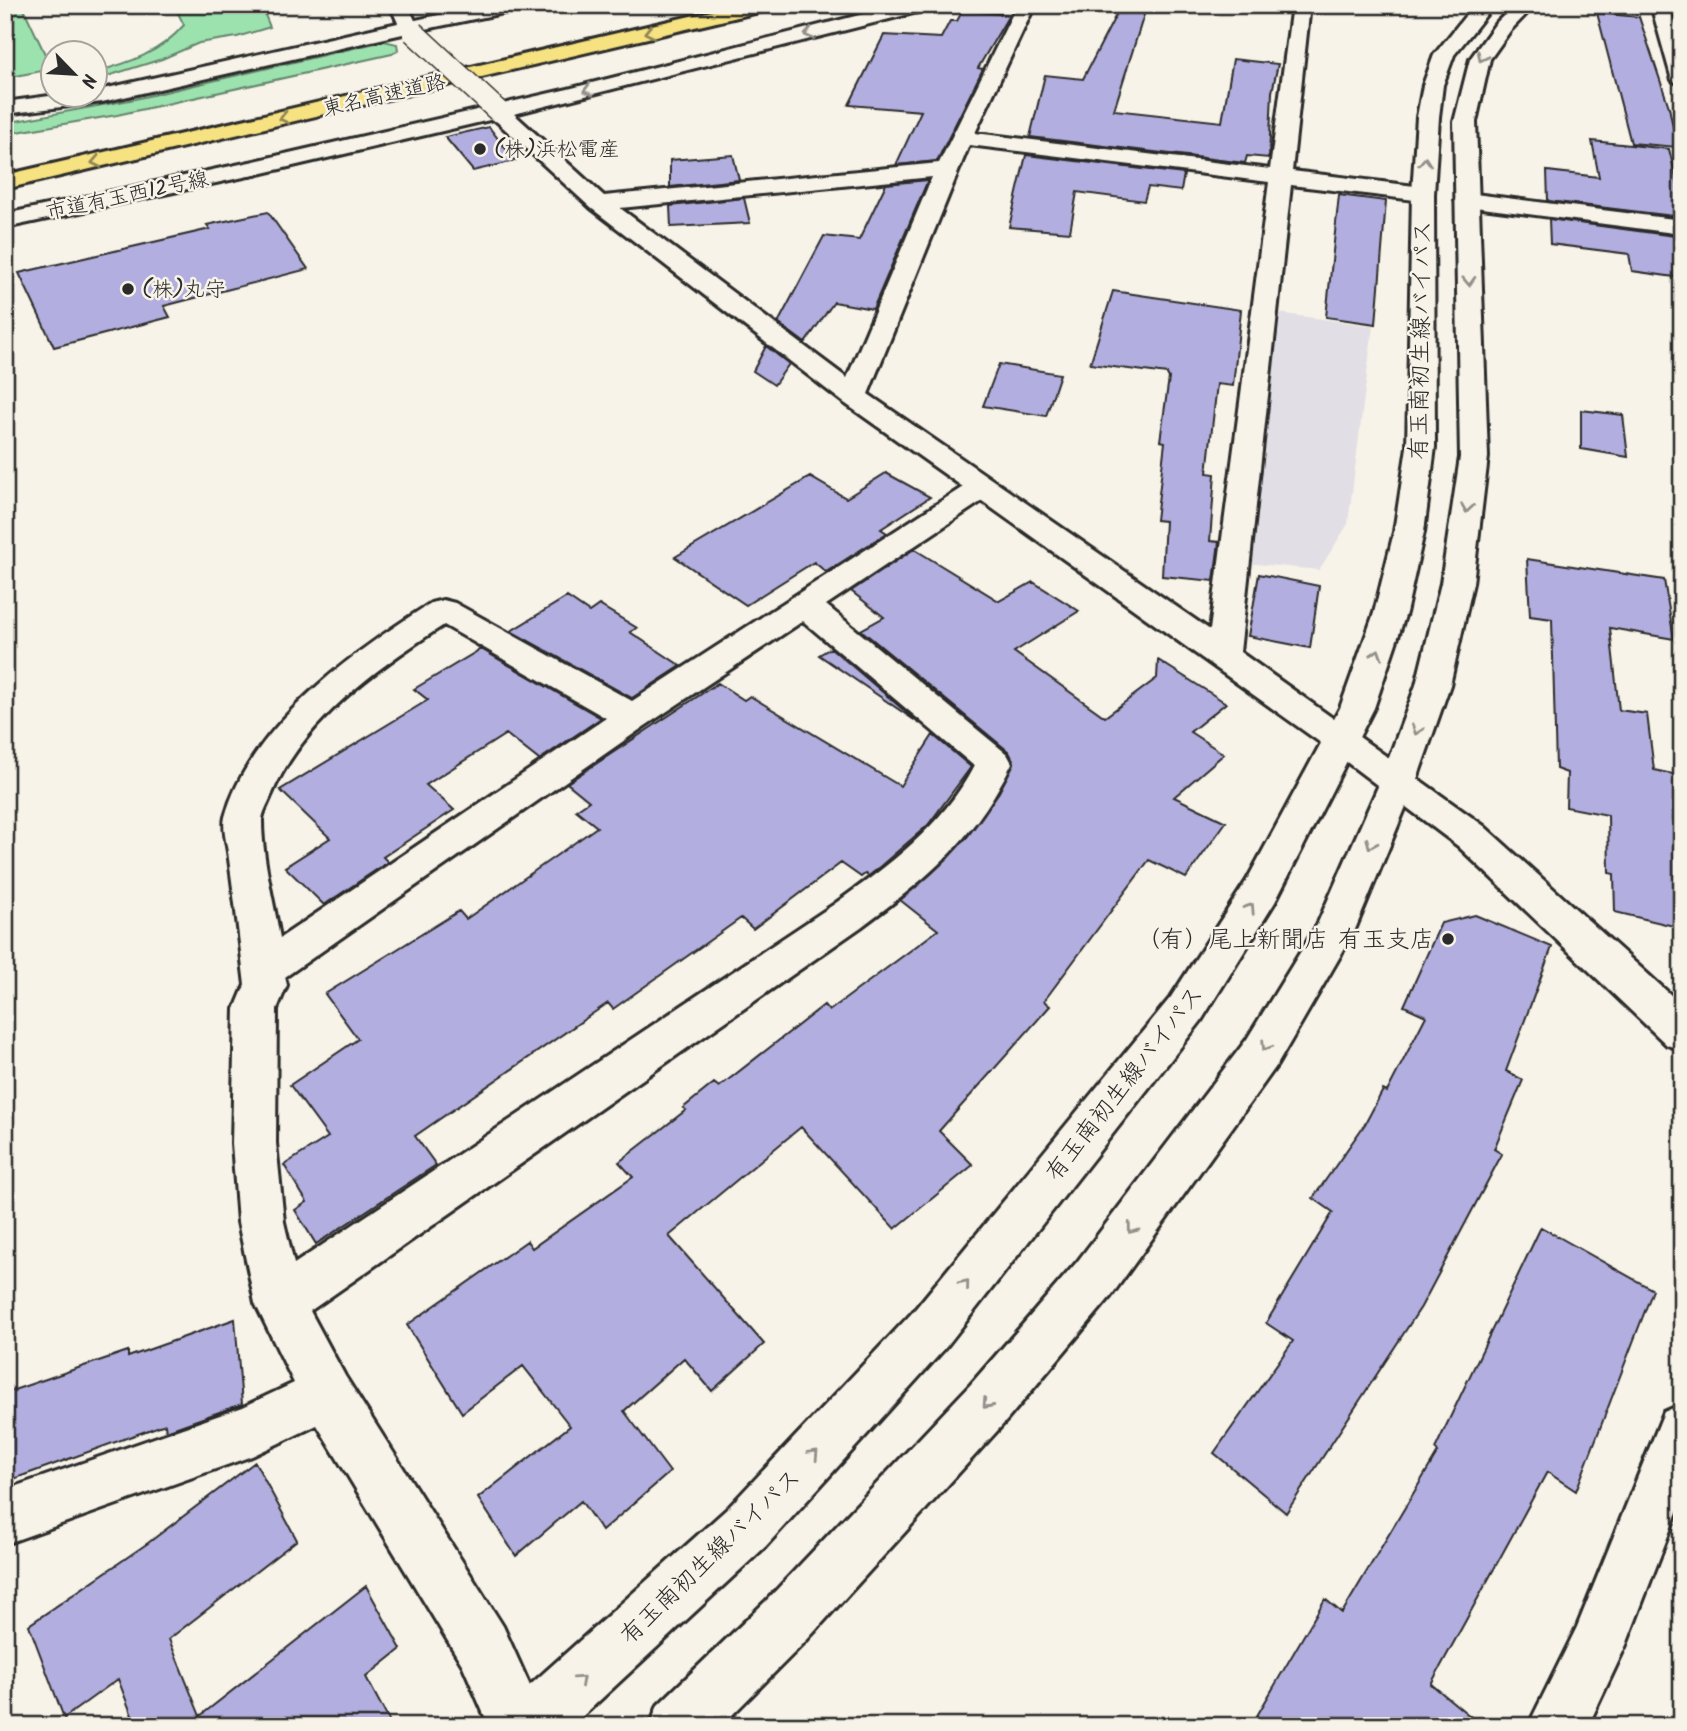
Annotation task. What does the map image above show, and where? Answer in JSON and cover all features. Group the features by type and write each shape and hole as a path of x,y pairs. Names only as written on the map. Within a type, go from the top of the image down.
{"highway":[{"name":"東名高速道路","path":"45,151 685,5"},
{"name":"東名高速道路","path":"5,181 763,5"}],"street":[{"path":"399,5 411,29 599,202 853,396 1341,739 1471,836 1682,1032"},
{"path":"5,108 102,96 374,33 411,29 513,5"},
{"name":"市道有玉西12号線","path":"5,221 250,169 498,111 922,5"},
{"path":"853,396 947,169 1026,5"},
{"name":"有玉南初生線バイパス","path":"529,1726 747,1527 929,1329 1186,1009 1261,891 1369,681 1390,612 1409,532 1421,447 1423,194 1433,85 1444,55 1470,19 1485,5"},
{"name":"有玉南初生線バイパス","path":"679,1726 785,1622 943,1452 1094,1279 1262,1052 1334,932 1398,782 1433,685 1457,583 1474,457 1465,122 1470,90 1480,59 1490,43 1526,5"},
{"path":"1660,5 1679,61 1682,80"},
{"path":"1223,656 1280,178 1293,6"},
{"path":"962,138 1423,194"},
{"path":"599,202 947,169"},
{"path":"1467,200 1682,226"},
{"path":"263,971 633,717 982,488"},
{"path":"279,1303 847,916 912,869 970,810 994,763 804,604"},
{"path":"519,1726 483,1646 327,1394 279,1303 261,1222 254,1143 256,1009 265,985 243,819 252,793 269,762 316,705 411,631 443,611 633,717"},
{"path":"5,1517 252,1430 327,1394"},
{"path":"1557,1726 1598,1645 1682,1430"}],"shaded area":[{"path":"1278,313 1373,326 1348,524 1319,570 1245,563"}],"green space":[{"path":"5,5 22,5 38,39 38,72 5,78"},
{"path":"174,5 261,5 270,27 237,37 199,43 162,59 108,76 108,68 154,50 184,25"},
{"path":"384,41 397,44 398,50 392,54 117,115 5,134 5,123 86,108 108,108 108,104"}],"building":[{"path":"1121,5 1147,5 1114,110 1222,122 1233,59 1278,64 1272,92 1269,158 1247,156 1245,163 1030,137 1045,75 1083,79"},
{"path":"963,10 1009,15 978,68 983,69 937,161 896,165 921,111 849,105 884,35 941,38 950,21 957,21"},
{"path":"1597,13 1639,17 1669,107 1677,147 1631,143"},
{"name":"(株)浜松電産","path":"489,127 515,161 473,171 445,137"},
{"path":"1592,141 1669,149 1682,202 1682,217 1548,201 1547,171 1599,177"},
{"path":"733,155 739,180 670,187 670,160"},
{"path":"1026,155 1184,174 1181,191 1148,187 1144,201 1077,192 1070,232 1009,227"},
{"path":"928,180 873,309 834,302 805,343 778,323 824,236 859,240 886,184"},
{"path":"1339,195 1386,201 1376,324 1326,317"},
{"path":"744,198 750,223 671,227 670,206"},
{"name":"(株)丸守","path":"268,212 308,269 164,306 170,317 54,347 19,273 210,229 207,225"},
{"path":"1549,219 1682,237 1682,278 1632,271 1629,254 1550,244"},
{"path":"1113,291 1241,310 1233,386 1217,384 1207,473 1215,474 1210,541 1219,542 1214,581 1162,576 1165,521 1156,520 1165,442 1160,441 1169,378 1167,374 1090,364"},
{"path":"766,346 789,364 774,385 753,371"},
{"path":"999,364 1060,374 1046,416 983,406"},
{"path":"1581,410 1623,415 1628,457 1581,449"},
{"path":"886,473 930,497 881,529 887,533 826,572 814,562 746,605 675,557 810,477 846,498"},
{"path":"914,549 999,601 1033,582 1079,611 1014,652 1105,717 1157,678 1158,660 1226,703 1190,732 1224,754 1174,797 1226,822 1186,878 1149,860 1044,1001 1050,1006 939,1131 973,1165 895,1229 801,1127 669,1236 764,1344 712,1391 684,1358 624,1411 670,1472 602,1531 581,1501 516,1556 478,1498 570,1426 523,1366 462,1413 407,1325 527,1241 532,1248 633,1177 619,1162 686,1110 683,1108 714,1083 719,1087 824,1005 829,1011 938,930 900,900 967,837 999,792 1014,762 1009,752 861,630 884,617 851,591"},
{"path":"1527,559 1664,580 1674,639 1610,628 1619,710 1647,714 1654,770 1682,776 1682,928 1615,912 1614,874 1609,873 1608,815 1566,807 1567,773 1556,769 1552,619 1530,616"},
{"path":"1259,574 1319,586 1310,648 1248,636"},
{"path":"567,597 589,612 599,605 637,628 630,632 681,666 632,698 511,631"},
{"path":"831,648 920,724 819,655"},
{"path":"481,649 601,718 539,760 506,734 426,785 454,810 383,857 388,862 324,905 285,867 330,838 280,790 428,700 414,689"},
{"path":"718,683 744,700 750,696 900,786 933,735 971,767 928,825 869,876 865,874 861,877 841,863 753,929 741,918 613,1009 608,1003 415,1136 436,1165 316,1244 295,1210 307,1202 284,1165 328,1137 290,1085 358,1039 325,994 459,911 466,919 597,827 576,810 589,801 567,783"},
{"path":"1475,915 1552,947 1506,1071 1523,1080 1494,1149 1502,1154 1421,1307 1286,1513 1214,1453 1293,1341 1266,1323 1333,1212 1313,1198 1365,1124 1383,1090 1387,1092 1426,1016 1404,1006 1441,923"},
{"path":"1541,1227 1653,1290 1576,1491 1547,1472 1431,1684 1482,1726 1251,1726 1325,1599 1342,1613 1438,1452 1435,1449"},
{"path":"235,1319 242,1404 166,1431 165,1424 5,1482 5,1393 128,1351 128,1357"},
{"path":"255,1462 297,1540 169,1639 200,1716 366,1586 401,1649 366,1677 392,1726 136,1726 118,1679 64,1718 29,1625 148,1543"}],"place":[{"name":"(株)浜松電産","path":"480,149"},
{"name":"(株)丸守","path":"128,289"},
{"name":"（有）尾上新聞店 有玉支店","path":"1448,939"}]}
